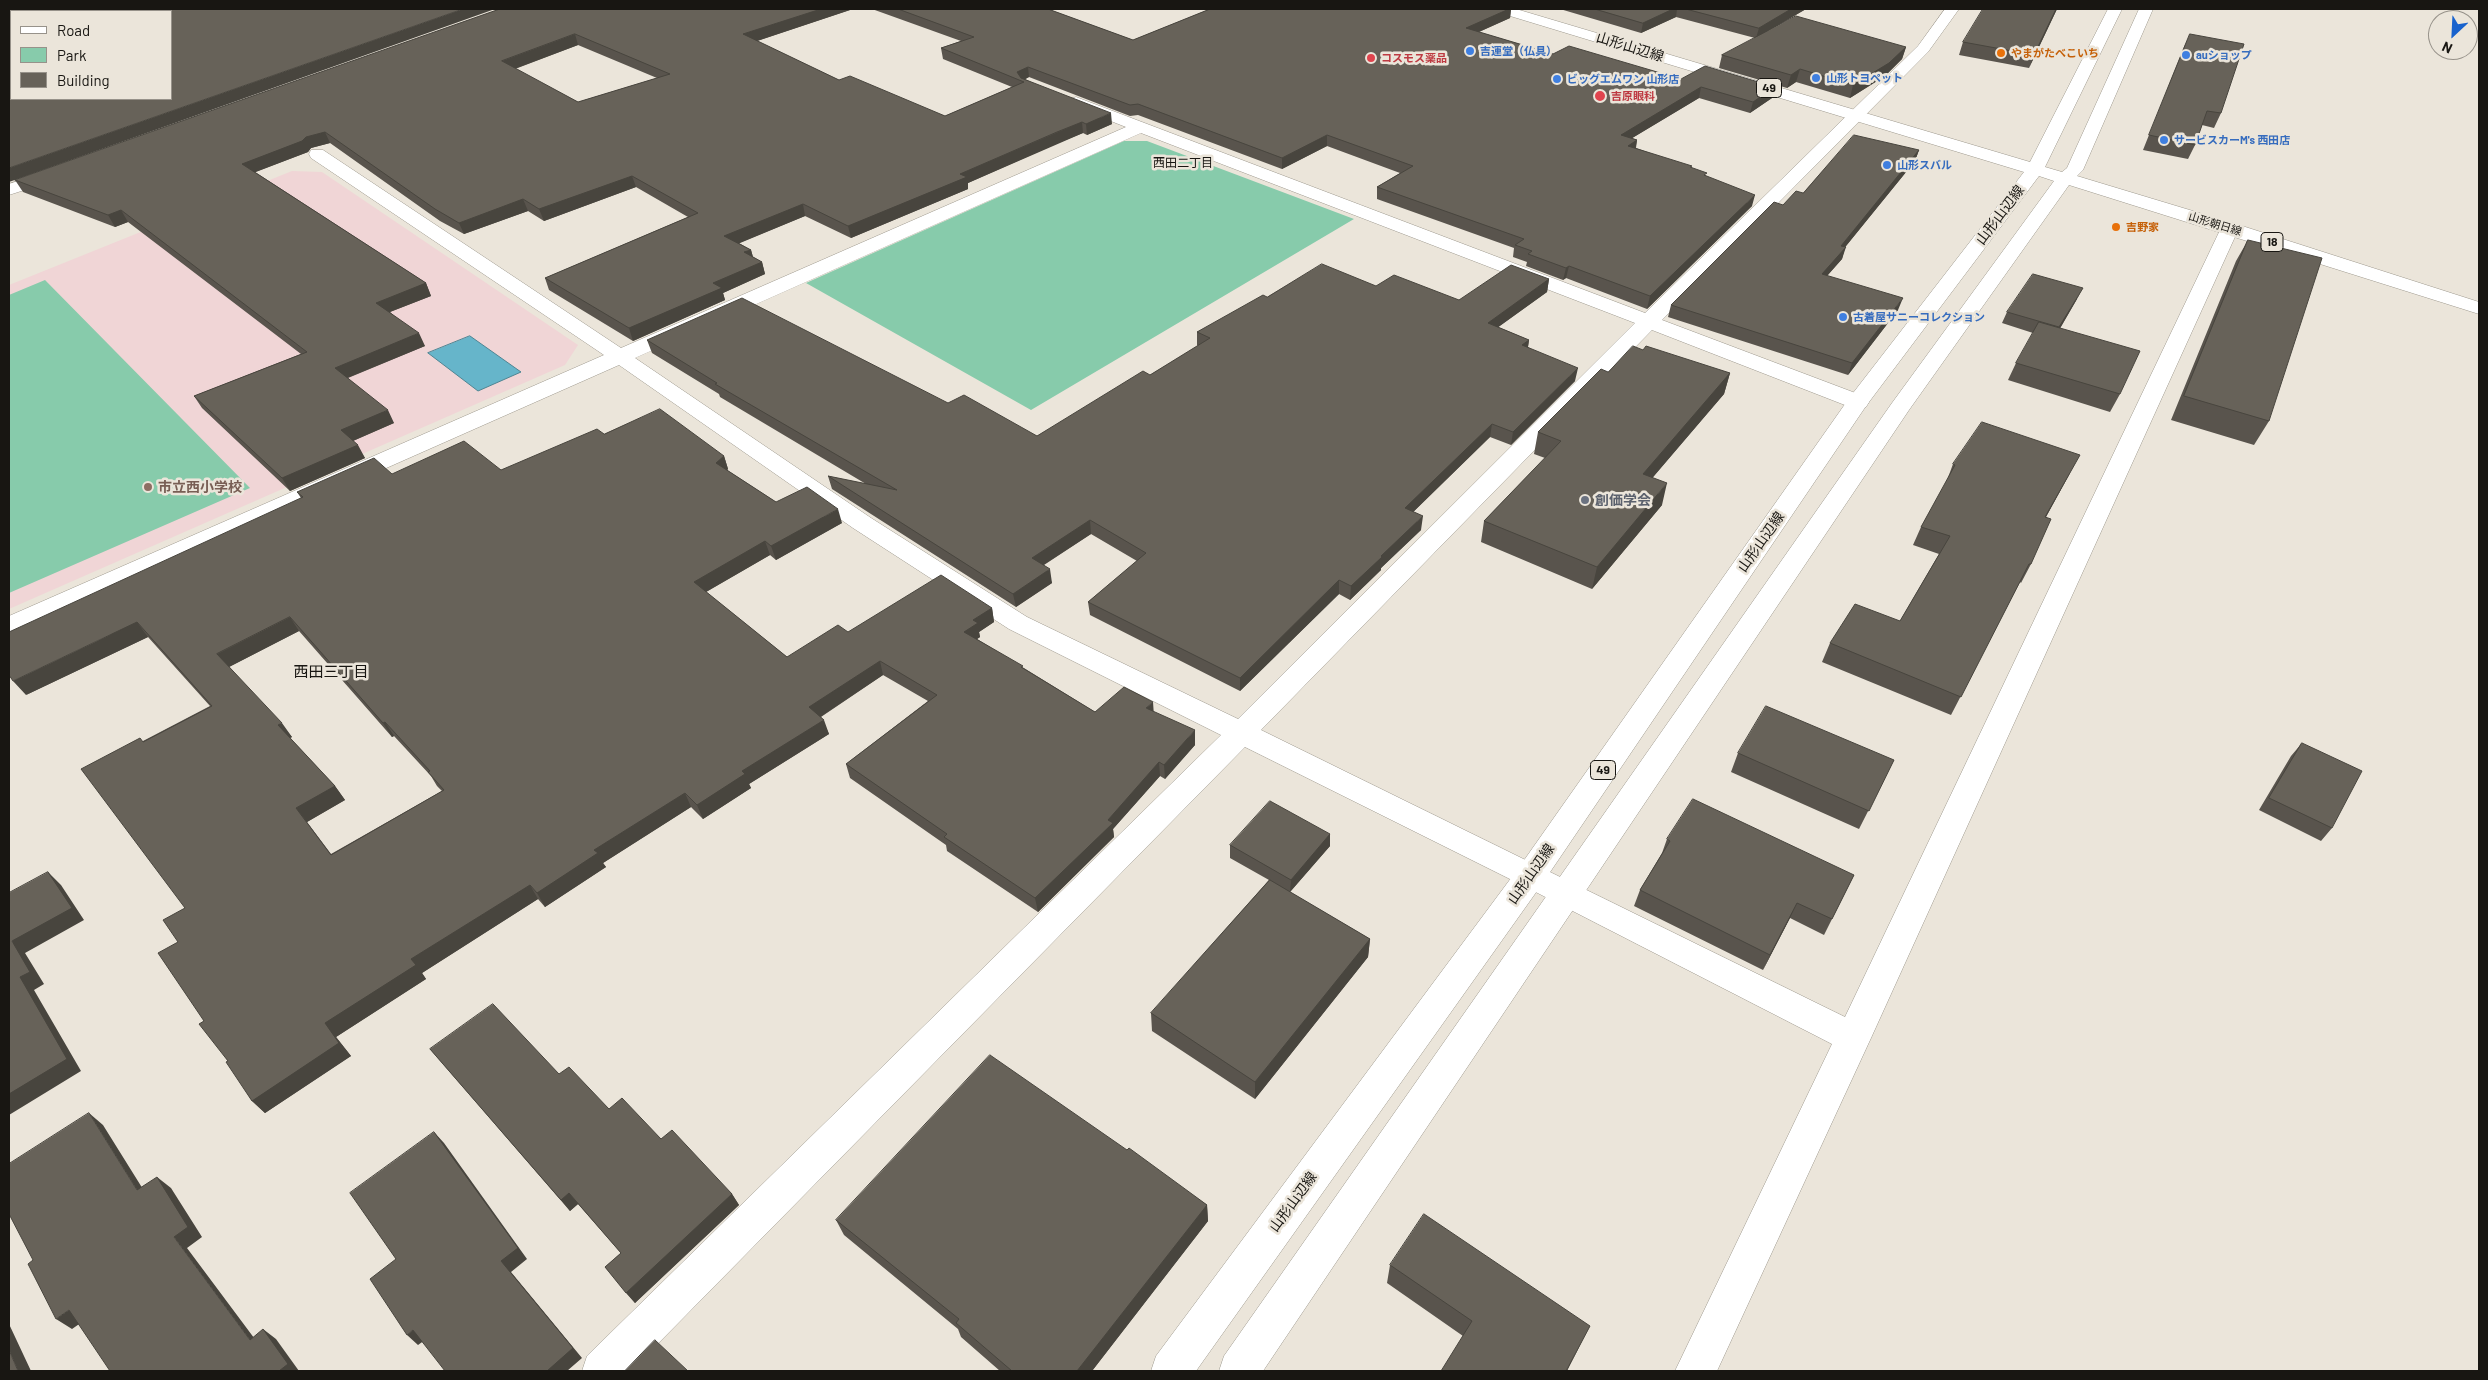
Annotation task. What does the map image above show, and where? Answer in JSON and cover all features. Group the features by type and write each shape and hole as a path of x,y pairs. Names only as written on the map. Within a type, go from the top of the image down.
{"street":[{"name":"山形山辺線","path":"1502,9 1860,111"},
{"name":"山形山辺線","path":"1170,1371 1531,875 1858,402 2037,164 1526,9"},
{"path":"602,1371 1240,734 1782,187 1923,49 1952,9"},
{"path":"2037,164 2115,9"},
{"path":"1239,1371 1900,408 2069,174 2146,9"},
{"path":"1062,97 1858,402"},
{"path":"9,626 1140,127"},
{"path":"317,154 862,523 1018,623 1240,734 1566,892 1854,1038"},
{"name":"山形朝日線","path":"2037,164 2479,293"},
{"path":"9,190 73,167"},
{"name":"山形朝日線","path":"2069,174 2479,308"},
{"path":"1696,1371 1854,1038 2003,708 2230,228"}],"shaded area":[{"name":"市立西小学校","path":"292,171 322,172 578,345 565,365 9,609 9,285"}],"green space":[{"path":"1124,141 1147,141 1354,219 1031,410 806,283"},
{"path":"45,280 250,488 9,593 9,295"}],"water":[{"path":"470,336 521,372 478,391 428,353"}],"building":[{"path":"9,9 463,9 9,168"},
{"path":"500,9 821,9 743,34 839,80 850,76 945,116 1024,82 941,48 974,37 898,9 1048,9 1133,40 1210,9 1509,9 1466,28 1553,54 1569,46 1681,79 1705,66 1775,87 1753,102 1701,87 1621,135 1637,140 1628,146 1692,166 1690,167 1707,173 1704,175 1755,195 1650,296 1569,266 1566,268 1528,254 1532,251 1515,245 1524,239 1377,187 1413,166 1327,135 1282,158 1138,104 1130,105 1028,67 1017,72 1021,78 1111,113 1086,124 1082,122 1057,132 960,174 967,177 848,226 803,204 724,236 751,250 744,252 762,262 713,283 722,288 629,328 545,278 698,213 632,176 539,209 523,199 459,223 435,209 325,132 306,137 302,141 242,164 426,283 376,303 419,333 335,368 388,410 341,430 358,445 282,478 194,396 307,352 121,210 108,215 15,180","holes":["575,34 670,74 578,102 502,61"]},
{"path":"1595,9 1673,9 1643,23"},
{"path":"1686,9 1791,9 1759,28"},
{"path":"1983,9 2056,9 2034,55 1963,42"},
{"path":"1796,16 1906,47 1889,63 1853,85 1800,69 1791,75 1722,55"},
{"path":"2190,34 2244,44 2221,113 2207,111 2195,145 2149,135"},
{"path":"1854,135 1919,150 1841,246 1846,247 1822,274 1903,298 1852,363 1671,305 1774,202 1783,205 1796,191 1803,193"},
{"path":"2248,240 2322,258 2269,421 2184,396"},
{"path":"1322,264 1376,286 1394,275 1459,300 1511,265 1549,279 1488,323 1529,340 1522,345 1578,368 1513,432 1492,424 1405,508 1423,516 1351,586 1339,580 1240,678 1088,602 1146,553 1090,520 1032,558 1050,569 1013,594 828,476 897,490 715,384 717,383 647,340 742,298 948,403 964,395 1037,436 1143,371 1150,375 1210,338 1197,332 1263,295 1267,297"},
{"path":"2033,274 2083,288 2059,327 2007,312"},
{"path":"2039,322 2140,351 2120,394 2016,363"},
{"path":"1633,346 1643,350 1646,346 1730,373 1643,474 1667,483 1597,567 1484,521 1561,441 1538,432 1601,369 1608,372"},
{"path":"660,409 724,456 716,463 776,502 807,487 838,509 771,546 765,541 694,582 787,657 838,625 848,632 941,575 992,608 973,620 978,623 964,632 1023,666 1021,667 1095,712 1124,687 1153,702 1146,708 1195,730 1164,765 1159,762 1108,820 1113,823 1035,898 944,837 947,834 846,764 937,695 880,661 809,707 824,720 742,771 745,774 697,805 685,793 594,850 598,853 537,893 530,885 411,959 416,965 325,1023 339,1043 252,1101 226,1062 228,1061 199,1024 204,1021 158,953 178,942 163,920 185,908 81,769 140,738 143,742 212,706 137,622 13,681 9,675 9,632 303,497 297,492 374,458 392,474 464,441 501,470 597,429 604,434","holes":["290,617 383,723 385,722 430,771 428,772 444,790 331,855 296,808 335,786 278,725 282,723 217,654"]},
{"path":"1982,422 2080,455 2045,517 2051,519 2031,564 2029,564 1961,697 1830,643 1855,604 1900,621 1950,536 1921,527 1955,465 1953,464"},
{"path":"1766,706 1894,760 1869,811 1738,753"},
{"path":"2302,743 2362,771 2332,828 2269,798"},
{"path":"1693,799 1854,875 1832,919 1797,903 1770,955 1640,890 1670,841 1667,839"},
{"path":"1270,801 1330,834 1291,880 1230,845"},
{"path":"48,872 72,908 12,941 30,972 20,977 67,1059 9,1094 9,893"},
{"path":"1270,880 1370,939 1255,1082 1151,1013"},
{"path":"493,1004 559,1074 569,1067 609,1109 622,1098 661,1139 672,1130 732,1194 626,1293 605,1267 621,1253 569,1193 561,1200 430,1049"},
{"path":"990,1055 1127,1150 1129,1148 1207,1205 1077,1371 1012,1371 956,1323 959,1319 836,1220"},
{"path":"89,1113 137,1190 157,1177 188,1227 174,1237 250,1340 263,1329 288,1364 279,1371 110,1371 69,1310 56,1319 28,1264 33,1260 9,1214 9,1164"},
{"path":"434,1132 518,1248 501,1261 573,1348 547,1371 445,1371 413,1330 407,1335 370,1279 396,1259 350,1193"},
{"path":"1424,1214 1590,1326 1566,1371 1441,1371 1472,1321 1390,1265"},
{"path":"655,1340 688,1371 625,1371"},
{"path":"9,1350 18,1371 9,1371"}],"place":[{"name":"吉運堂（仏具）","path":"1470,51"},
{"name":"やまがたべこいち","path":"2001,53"},
{"name":"auショップ","path":"2186,55"},
{"name":"コスモス薬品","path":"1371,58"},
{"name":"山形トヨペット","path":"1816,78"},
{"name":"ビッグエムワン 山形店","path":"1557,79"},
{"name":"吉原眼科","path":"1600,96"},
{"name":"サービスカーM's 西田店","path":"2164,140"},
{"name":"山形スバル","path":"1887,165"},
{"name":"吉野家","path":"2116,227"},
{"name":"古着屋サニーコレクション","path":"1843,317"},
{"name":"市立西小学校","path":"148,487"},
{"name":"創価学会","path":"1585,500"}],"district":[{"name":"西田二丁目","path":"1183,163"},
{"name":"西田三丁目","path":"331,672"}]}
